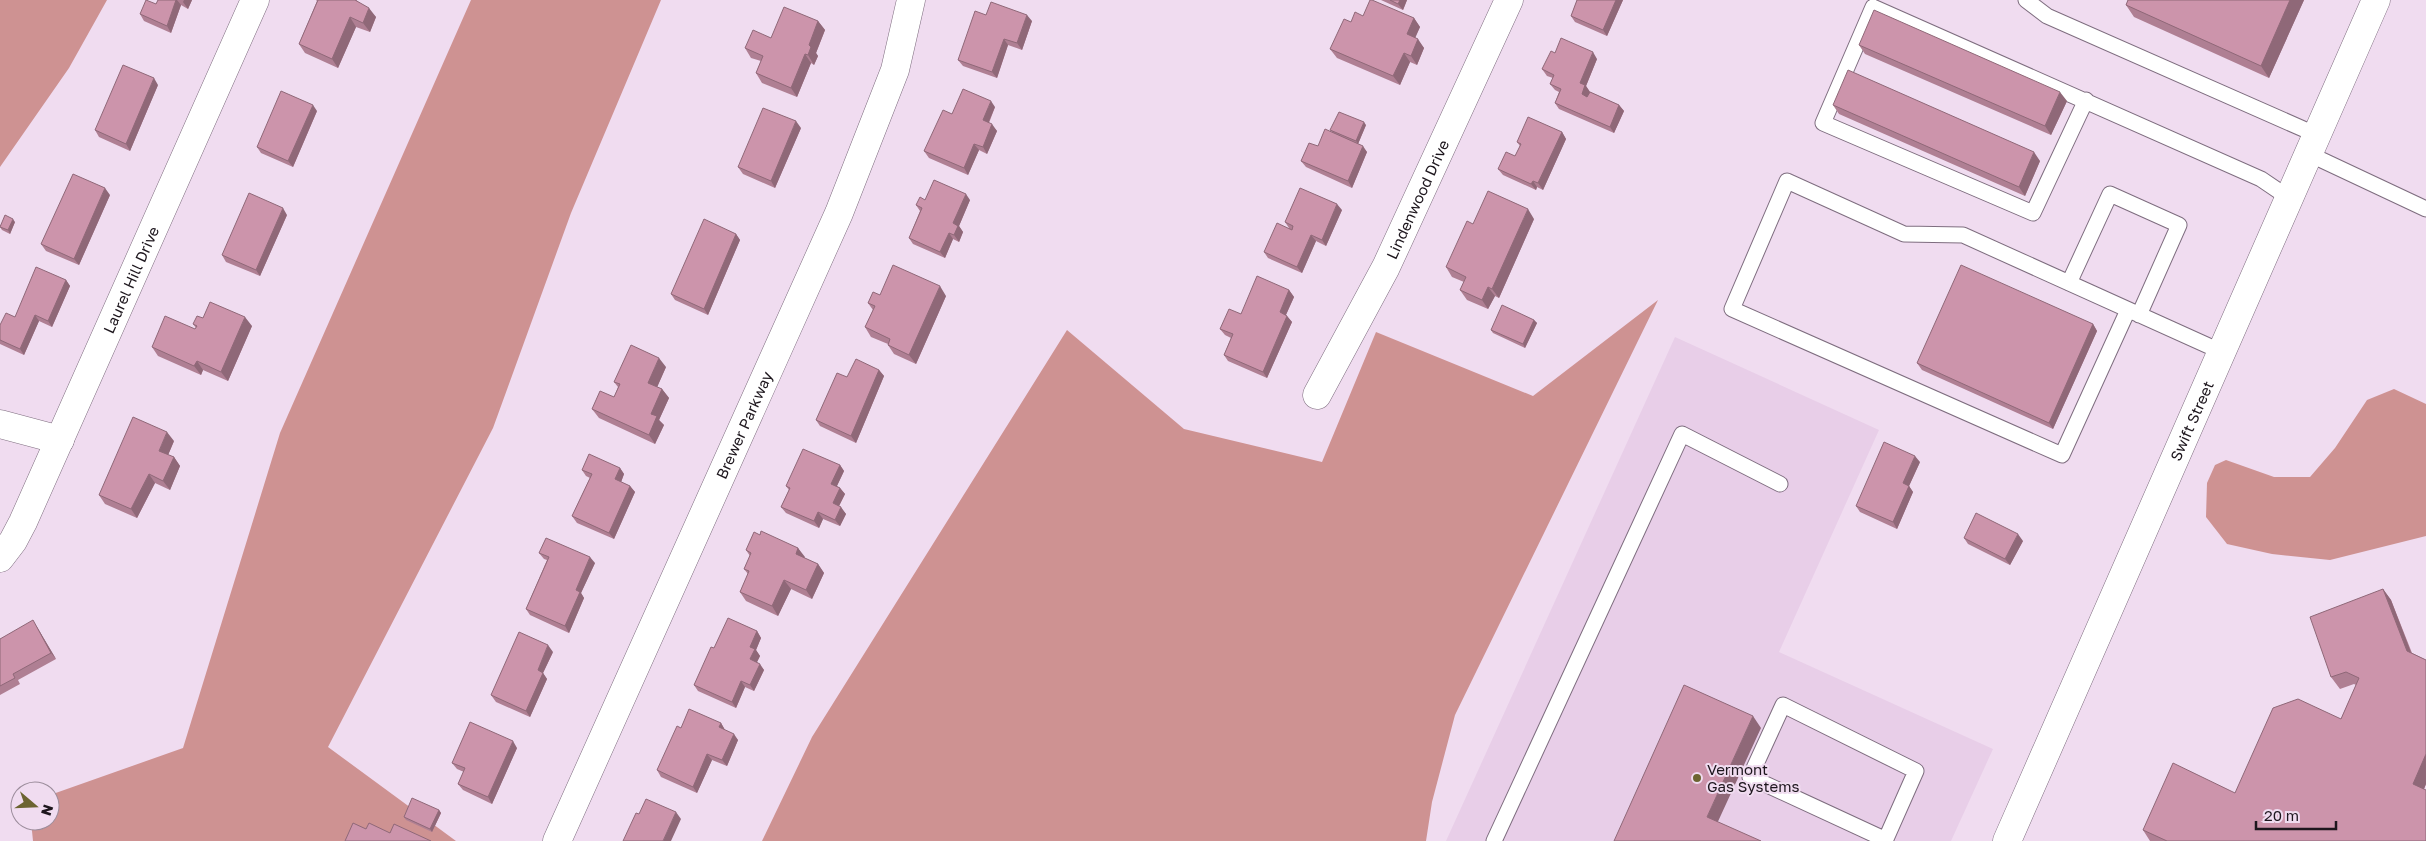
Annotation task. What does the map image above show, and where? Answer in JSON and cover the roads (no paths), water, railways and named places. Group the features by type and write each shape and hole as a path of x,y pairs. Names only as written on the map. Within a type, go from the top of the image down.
{"street":[{"name":"Laurel Hill Drive","path":"0,558 16,535 60,440 255,0"},
{"name":"Brewer Parkway","path":"557,841 838,213 895,70 911,0"},
{"name":"Lindenwood Drive","path":"1317,395 1386,267 1509,0"},
{"name":"Swift Street","path":"2007,841 2376,0"},
{"path":"0,424 60,440"}],"lane":[{"path":"2026,0 2047,16 2313,144 2426,209"},
{"path":"2086,100 2033,213 1823,123 1874,8 2086,100 2260,179 2289,198"},
{"path":"2069,283 2110,194 2179,225 2134,312 2062,455 1732,309 1787,181 1904,234 1963,235 2069,283 2134,312 2222,352"},
{"path":"1494,841 1682,434 1780,484"},
{"path":"1783,705 1916,771 1885,840 1750,777 1783,705"}],"place":[{"name":"Vermont Gas Systems","path":"1697,778"}]}
